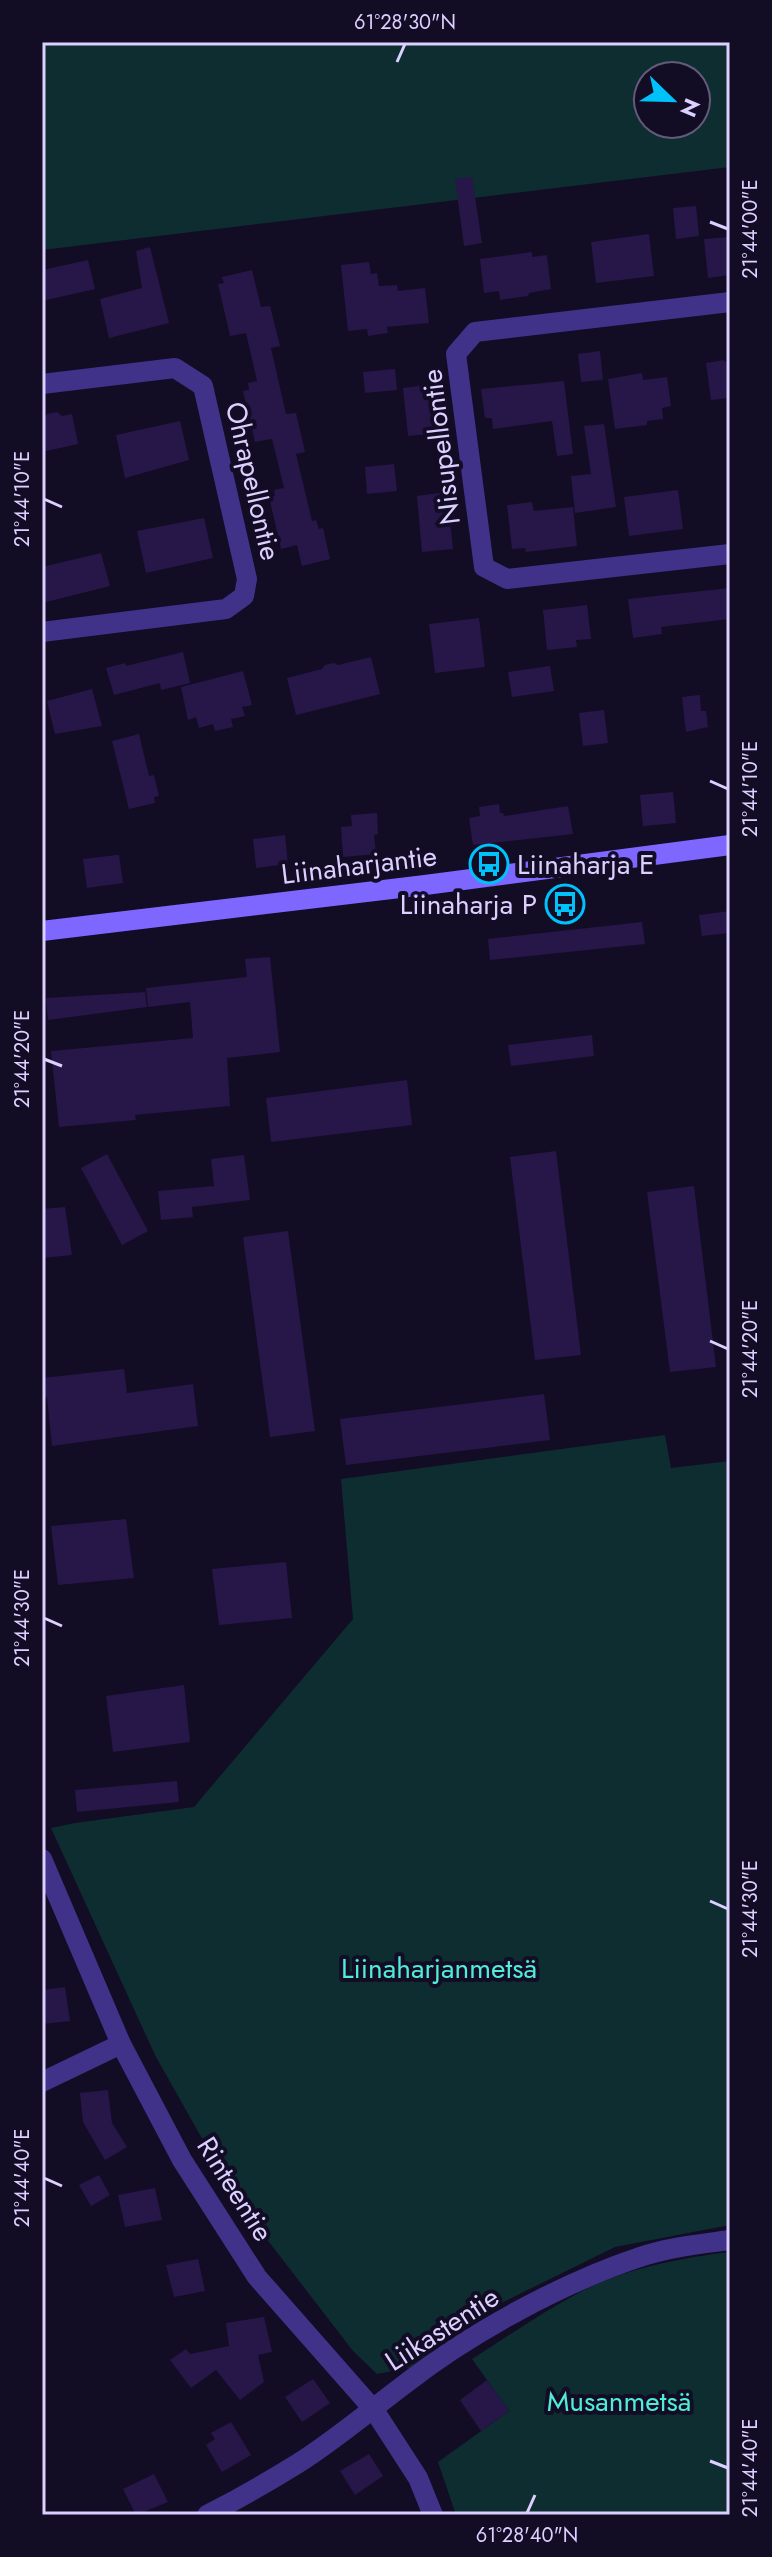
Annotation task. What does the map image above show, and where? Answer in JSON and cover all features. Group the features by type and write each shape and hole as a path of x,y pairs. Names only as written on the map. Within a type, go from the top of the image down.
{"main road":[{"name":"Liinaharjantie","path":"42,931 730,845"}],"street":[{"name":"Nisupellontie","path":"730,302 475,332 456,354 484,567 507,579 730,554"},
{"name":"Ohrapellontie","path":"42,384 175,368 203,386 247,579 244,596 226,609 42,632"},
{"name":"Rinteentie","path":"42,1859 121,2044 182,2160 257,2277 374,2410 418,2478 433,2515"},
{"path":"42,2082 121,2044"},
{"name":"Liikastentie","path":"207,2515 299,2463 374,2410 406,2383 492,2327 544,2298 642,2257 665,2250 730,2240"}],"green space":[{"path":"42,42 730,42 730,167 42,250"},
{"name":"Liinaharjanmetsä","path":"665,1435 671,1468 730,1461 730,2225 615,2247 483,2312 409,2368 377,2374 353,2351 236,2199 155,2055 51,1828 194,1807 353,1619 341,1479"},
{"name":"Musanmetsä","path":"730,2252 730,2515 456,2515 438,2462 509,2411 472,2359 554,2307 600,2283 654,2265"}],"building":[{"path":"472,177 482,243 464,246 455,179"},
{"path":"696,206 699,236 676,239 673,208"},
{"path":"649,234 654,276 596,283 591,242"},
{"path":"730,237 730,275 708,278 704,239"},
{"path":"150,247 169,323 109,338 100,299 142,288 136,251"},
{"path":"532,252 532,257 547,255 551,289 500,300 499,291 484,293 480,259"},
{"path":"88,260 95,289 42,301 42,270"},
{"path":"369,262 371,274 377,273 379,286 397,285 398,291 425,288 429,323 387,327 388,333 368,336 367,329 348,331 341,265"},
{"path":"252,270 261,307 270,306 280,346 271,348 286,414 296,413 305,452 296,454 312,521 316,520 319,529 323,528 330,559 302,566 297,545 281,549 269,497 275,496 274,490 284,488 272,439 255,442 243,391 249,390 248,383 257,381 246,333 230,336 218,284 224,283 222,277"},
{"path":"600,351 603,380 581,382 578,354"},
{"path":"730,362 730,398 711,400 706,363"},
{"path":"395,369 397,390 365,393 363,372"},
{"path":"642,373 643,380 667,377 671,406 662,408 663,419 647,421 647,425 615,429 608,379"},
{"path":"564,381 573,454 557,456 552,421 493,429 492,418 485,418 481,389"},
{"path":"434,384 440,433 408,436 403,388"},
{"path":"57,412 62,416 72,414 78,444 42,452 42,421 47,414"},
{"path":"180,421 189,460 125,478 116,435"},
{"path":"604,424 616,507 575,513 571,476 591,474 584,426"},
{"path":"394,464 397,491 367,494 365,467"},
{"path":"678,490 683,529 629,536 624,497"},
{"path":"447,492 453,549 422,552 417,496"},
{"path":"532,502 534,511 573,507 577,546 526,552 525,548 512,549 507,505"},
{"path":"204,518 213,558 146,573 137,531"},
{"path":"101,553 110,586 42,603 42,567"},
{"path":"730,588 730,619 661,627 662,634 633,638 628,599"},
{"path":"587,605 591,639 576,640 577,647 547,650 543,610"},
{"path":"479,618 485,667 435,673 429,624"},
{"path":"183,652 190,683 161,690 160,683 114,695 106,668"},
{"path":"371,657 380,694 296,715 287,678 322,669 325,665"},
{"path":"550,666 554,691 512,697 508,672"},
{"path":"243,671 252,705 242,707 245,716 231,719 233,727 215,731 213,724 199,728 196,717 188,720 181,687"},
{"path":"92,689 102,726 55,734 47,701"},
{"path":"700,695 701,711 706,711 708,727 686,732 682,697"},
{"path":"604,710 608,743 583,746 579,713"},
{"path":"139,734 149,776 154,775 159,796 154,797 155,803 129,809 112,741"},
{"path":"673,792 676,823 643,826 640,795"},
{"path":"499,804 500,813 504,816 568,806 573,834 473,845 469,818 480,816 479,807"},
{"path":"377,813 378,834 374,835 376,854 343,857 341,827 352,826 351,815"},
{"path":"285,835 288,864 256,868 253,839"},
{"path":"119,855 123,883 87,888 83,859"},
{"path":"730,911 730,933 702,936 699,915"},
{"path":"642,922 645,944 490,960 488,939"},
{"path":"270,957 280,1052 227,1058 230,1106 135,1115 136,1120 59,1127 51,1051 193,1038 190,1002 148,1007 146,988 247,977 245,959"},
{"path":"145,992 147,1007 48,1020 46,998"},
{"path":"592,1035 594,1056 511,1066 508,1045"},
{"path":"407,1080 412,1125 271,1142 266,1098"},
{"path":"556,1151 581,1355 535,1360 510,1157"},
{"path":"107,1154 148,1231 122,1245 81,1168"},
{"path":"244,1155 250,1200 192,1207 193,1217 161,1220 158,1191 214,1186 211,1159"},
{"path":"694,1186 716,1367 670,1372 647,1192"},
{"path":"65,1207 72,1255 42,1258 42,1209"},
{"path":"288,1231 315,1431 270,1437 243,1237"},
{"path":"124,1369 127,1393 193,1384 198,1426 52,1446 47,1397 42,1398 42,1378"},
{"path":"544,1394 550,1440 346,1465 340,1419"},
{"path":"126,1519 134,1578 58,1585 51,1526"},
{"path":"286,1562 292,1618 219,1625 212,1569"},
{"path":"184,1685 190,1742 113,1752 106,1696"},
{"path":"177,1781 179,1802 77,1812 75,1790"},
{"path":"65,1987 70,2021 42,2024 42,1990"},
{"path":"108,2090 112,2123 127,2147 105,2160 83,2122 80,2093"},
{"path":"99,2175 110,2195 91,2206 79,2185"},
{"path":"155,2188 162,2220 125,2227 118,2195"},
{"path":"198,2259 205,2291 174,2297 166,2265"},
{"path":"264,2317 272,2352 258,2355 264,2382 240,2400 216,2370 191,2388 170,2360 186,2349 190,2354 229,2346 226,2323"},
{"path":"313,2379 330,2403 302,2422 285,2397"},
{"path":"487,2380 509,2411 481,2431 460,2400"},
{"path":"231,2422 251,2455 222,2472 206,2445 215,2439 211,2433"},
{"path":"369,2454 383,2476 355,2495 340,2471"},
{"path":"154,2474 168,2502 136,2515 123,2489"}],"place":[{"name":"Liinaharja E","path":"489,864"},
{"name":"Liinaharja P","path":"565,904"}]}
